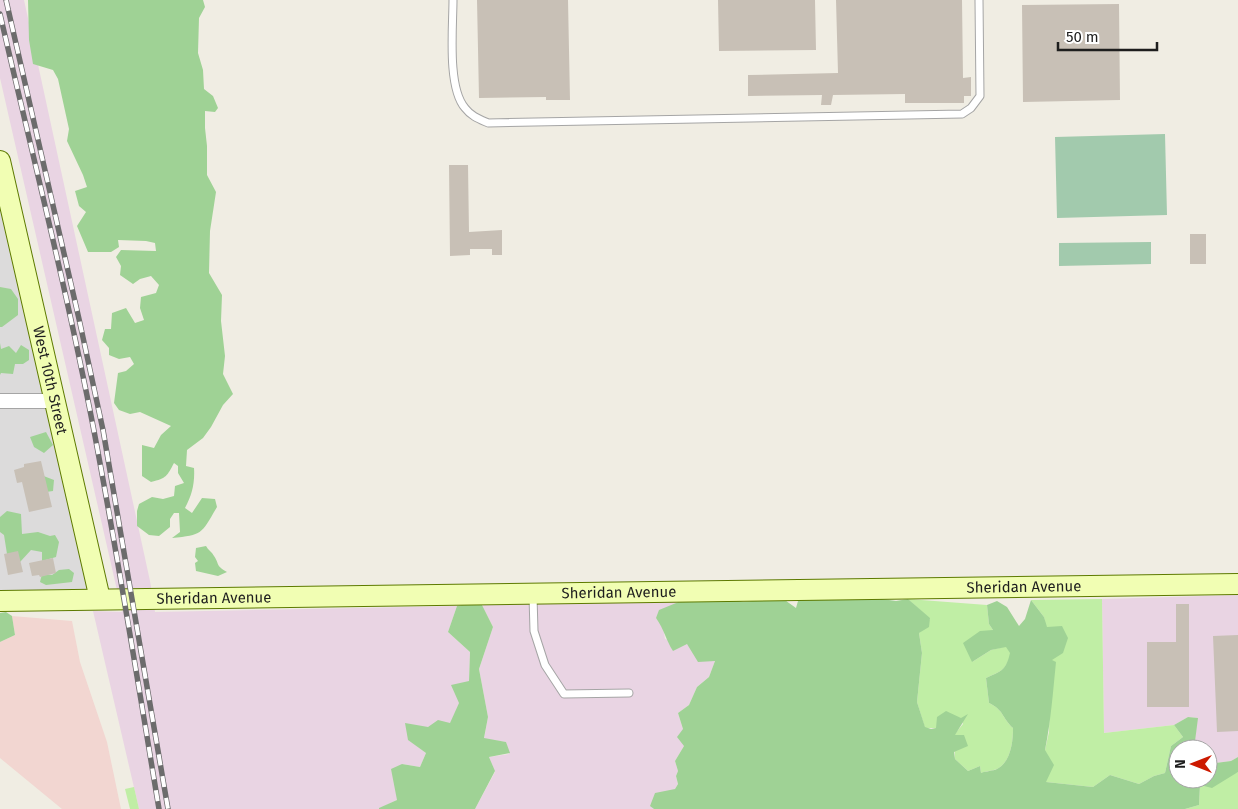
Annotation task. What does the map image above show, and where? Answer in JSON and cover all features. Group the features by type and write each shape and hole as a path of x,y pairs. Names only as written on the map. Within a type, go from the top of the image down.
{"street":[{"name":"West 10th Street","path":"0,161 5,204 55,401 100,599"},
{"path":"0,401 55,401"},
{"name":"Sheridan Avenue","path":"1,598 100,599 1238,584"}],"lane":[{"path":"453,0 453,72 456,91 464,107 475,118 488,123 962,114 971,108 980,96 979,0"},
{"path":"533,593 534,631 545,665 564,694 629,693"}],"shaded area":[{"path":"0,0 24,0 150,581 155,612 457,606 448,632 470,652 469,681 450,724 409,740 426,753 420,767 402,764 397,800 379,809 139,809 93,611 122,612 0,78"},
{"path":"0,205 88,591 0,593"},
{"path":"1238,595 1238,757 1231,761 1218,763 1218,739 1195,739 1197,718 1188,717 1174,725 1104,733 1102,599"},
{"path":"480,601 681,601 656,618 663,627 665,639 687,644 715,661 709,677 697,687 689,705 678,713 683,729 684,746 675,761 678,771 676,776 678,784 675,789 650,805 654,809 475,809 495,772 489,757 509,754 506,742 484,739 488,717 479,669 493,627"},
{"path":"12,616 72,621 80,662 107,742 121,809 62,809 0,758 0,642 15,635"}],"green space":[{"path":"28,0 203,0 205,7 199,18 198,53 203,70 204,89 213,96 218,108 215,112 205,111 207,175 216,192 210,231 209,273 222,295 221,321 225,356 223,374 233,394 223,405 203,438 187,450 186,466 194,468 194,479 190,498 185,508 192,513 202,498 215,499 217,507 204,528 190,536 172,538 180,532 179,513 174,513 170,519 170,527 159,536 149,535 137,526 139,504 152,497 163,499 174,496 175,486 184,483 178,473 178,466 174,463 168,474 163,478 151,482 142,476 142,445 154,448 161,435 171,426 140,412 130,414 119,410 114,403 118,373 126,371 134,364 130,357 119,359 109,355 109,348 102,340 105,329 111,329 112,313 126,308 135,323 144,320 140,308 141,297 156,293 159,285 151,276 140,279 133,284 120,275 121,266 116,257 121,250 156,251 155,243 118,240 119,247 111,252 88,252 77,226 86,212 79,206 75,191 87,187 67,141 69,129 58,79 53,70 33,64 29,40"},
{"path":"1165,134 1167,215 1057,218 1055,137"},
{"path":"1151,242 1151,264 1059,266 1059,243"},
{"path":"0,287 11,289 18,299 18,315 2,327 0,327"},
{"path":"0,343 1,349 9,346 16,353 21,345 29,350 29,360 23,364 15,364 13,374 1,373 0,375"},
{"path":"46,432 53,445 44,453 34,447 30,437"},
{"path":"41,475 54,480 53,491 46,492"},
{"path":"7,511 21,514 22,534 38,532 50,536 55,535 59,542 56,557 42,561 42,552 31,550 20,562 7,554 4,535 0,532 0,517"},
{"path":"206,546 219,566 227,572 218,576 196,571 195,563 198,561 195,557 196,548"},
{"path":"69,569 74,573 72,582 46,585 40,582 42,574 52,575 59,570"},
{"path":"800,594 896,601 908,599 930,618 929,627 919,633 922,653 917,702 925,727 936,728 937,717 946,711 961,718 968,714 955,735 964,735 968,746 954,752 955,759 968,771 980,766 981,773 995,770 1002,766 1010,751 1013,728 998,708 989,703 986,678 996,674 1005,667 1010,653 1006,647 991,650 972,662 963,643 980,631 993,630 989,624 987,605 997,601 1007,607 1019,626 1025,619 1031,600 1044,617 1047,627 1062,626 1068,638 1063,653 1052,660 1056,662 1045,750 1054,765 1046,782 1093,787 1110,775 1139,784 1154,776 1165,773 1168,760 1168,789 1200,789 1199,805 1185,809 654,809 650,806 655,793 675,789 678,784 676,776 678,771 675,761 684,746 677,737 683,729 678,713 689,705 697,687 709,677 715,661 698,662 687,644 673,651 656,618 659,610 681,601 727,598 743,602 782,598 796,608"},
{"path":"908,599 987,605 989,624 993,630 972,662 991,650 1007,646 1011,653 1003,669 986,678 989,703 998,708 1013,728 1012,745 1008,756 1002,766 997,769 981,773 980,766 968,771 955,759 954,735 963,724 961,718 936,728 925,728 917,702 922,653 919,633 930,619"},
{"path":"1102,599 1104,733 1174,725 1183,737 1180,739 1168,739 1168,760 1165,773 1154,776 1139,784 1110,775 1093,787 1046,782 1045,750 1049,732 1051,661 1044,617 1031,600"},
{"path":"480,601 493,627 479,669 488,717 484,738 506,742 510,753 489,757 495,771 475,809 379,809 397,800 391,769 402,764 420,767 426,753 408,740 405,723 428,727 438,720 450,723 459,703 451,685 469,681 470,652 448,632 457,606"},
{"path":"6,612 12,616 15,635 0,642 0,613"},
{"path":"1188,717 1198,718 1195,739 1180,739 1183,737 1174,725"},
{"path":"1238,757 1238,772 1218,784 1218,763 1231,761"},
{"path":"1238,772 1238,809 1185,809 1199,805 1200,789 1218,789 1218,779"},
{"path":"134,787 139,809 130,809 125,789"}],"building":[{"path":"477,0 568,0 570,100 546,100 546,97 479,98"},
{"path":"718,0 815,0 816,50 719,51"},
{"path":"836,0 962,0 963,78 971,77 971,96 964,96 964,103 905,103 905,94 833,95 831,105 821,105 822,95 748,96 748,75 838,73"},
{"path":"1119,4 1120,100 1023,102 1022,5"},
{"path":"449,165 468,165 469,232 502,230 502,255 492,255 492,249 470,249 470,255 450,256"},
{"path":"1190,234 1206,234 1206,264 1190,264"},
{"path":"41,461 52,507 29,512 22,482 17,483 14,470 24,467 24,464"},
{"path":"18,551 23,572 8,575 4,554"},
{"path":"53,558 56,573 40,577 39,575 32,576 29,563"},
{"path":"1176,604 1189,604 1189,707 1147,707 1147,642 1176,642"},
{"path":"1238,635 1238,731 1217,732 1213,636"}],"railway":[{"path":"6,0 103,430 168,809"},
{"path":"0,14 84,379 128,620 159,809"}]}
